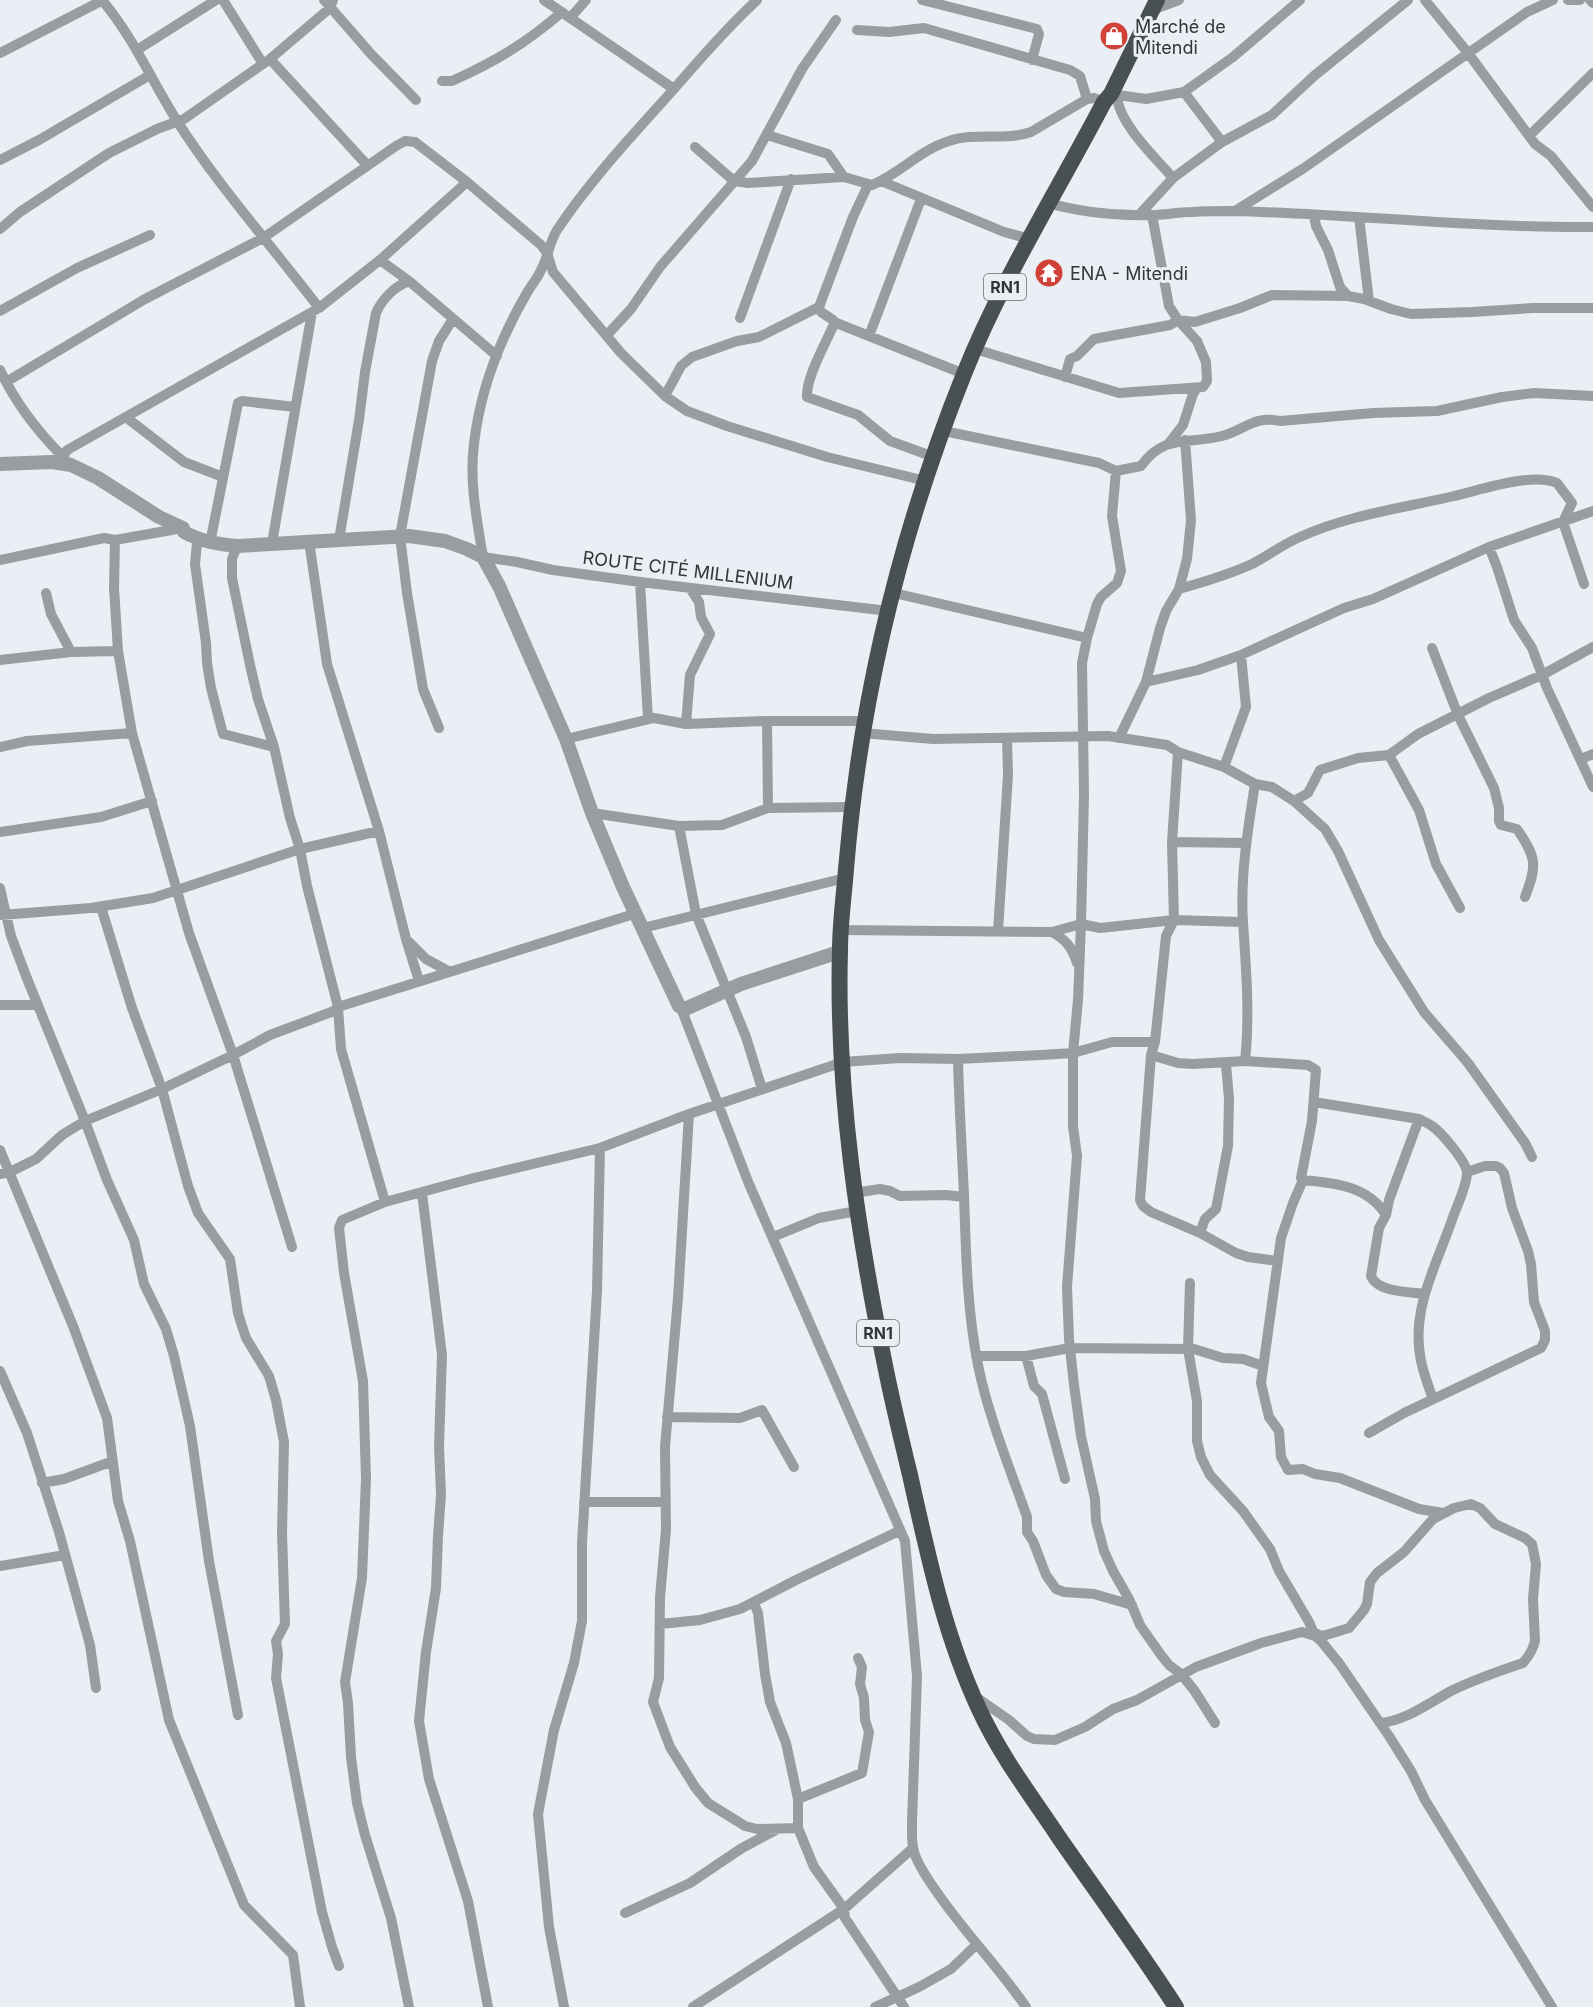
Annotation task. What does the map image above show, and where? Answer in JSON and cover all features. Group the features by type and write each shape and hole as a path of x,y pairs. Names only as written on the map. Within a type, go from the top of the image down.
{"highway":[{"name":"RN1","path":"1155,3 1048,203 975,349 926,481 889,611 863,727 852,807 839,952 844,1099 854,1193 878,1333 923,1539 941,1608 980,1713 1021,1782 1176,2007"}],"street":[{"path":"0,53 102,0 120,21 178,122 316,310 295,407 272,543"},
{"path":"137,50 216,0"},
{"path":"223,0 266,61 368,165"},
{"path":"544,0 674,89"},
{"path":"442,81 452,81 506,54 586,0"},
{"path":"757,0 707,49 591,184 557,231 542,270 520,307 497,356 484,392 473,446 473,491 483,557 499,586 566,739 592,813 623,887 681,1008 749,1184 902,1536 917,1676 913,1848 928,1880 1014,1988 1026,2007"},
{"path":"922,0 1037,29 1040,34 1032,60"},
{"path":"1155,3 1179,0"},
{"path":"857,30 889,32 924,28 1076,73 1105,98 1146,99 1184,92 1233,57 1300,0"},
{"path":"1140,214 1173,178 1222,142 1272,115 1314,76 1408,0"},
{"path":"1425,0 1468,53 1535,144 1551,156 1593,207"},
{"path":"1235,212 1304,168 1527,12 1552,0"},
{"path":"1568,0 1580,0"},
{"path":"0,229 20,212 109,153 158,129 178,122 266,61 329,3 416,100"},
{"path":"607,336 631,309 660,267 752,161 802,69 836,20"},
{"path":"1529,136 1593,73"},
{"path":"0,160 39,140 150,75"},
{"path":"1184,92 1222,142"},
{"path":"695,147 734,181 748,183 844,177 868,185 880,181 917,156 950,140 982,135 1022,135 1105,98 1117,98 1119,110 1130,127 1173,178"},
{"path":"767,135 828,154 844,177"},
{"path":"6,382 146,299 263,238 396,146 405,141 412,141 466,182 541,245 547,253 553,272 621,353 665,396 687,411 726,426 827,457 926,481"},
{"path":"740,318 791,179"},
{"path":"880,181 1004,232 1030,239"},
{"path":"63,460 65,452 69,449 316,310 380,260 466,182"},
{"path":"665,396 681,366 692,357 737,341 759,337 819,307 853,217 868,185"},
{"path":"869,336 921,199"},
{"path":"1048,203 1077,212 1152,216 1192,212 1235,212 1508,226 1593,227"},
{"path":"1314,215 1316,226 1328,250 1342,291 1348,296"},
{"path":"975,349 1119,393 1203,387 1207,381 1206,362 1197,341 1168,306 1152,216"},
{"path":"1359,217 1369,301"},
{"path":"0,311 77,268 150,235"},
{"path":"380,260 409,281 497,356"},
{"path":"339,540 376,314 384,299 409,281"},
{"path":"1065,377 1071,359 1094,339 1170,326 1178,320 1195,322 1272,295 1364,298 1411,314 1533,308 1593,308"},
{"path":"819,307 821,312 834,322 964,374"},
{"path":"439,728 423,689 400,536 432,361 439,341 453,319"},
{"path":"834,322 813,372 807,397 858,415 890,441 934,457"},
{"path":"0,370 12,395 33,426 63,460 98,478 159,517 183,528 184,532 206,542"},
{"path":"1169,444 1183,425 1197,388"},
{"path":"944,431 1099,463 1116,471 1141,466 1150,453 1169,444 1222,436 1268,418 1291,420 1373,412 1437,411 1502,397 1534,393 1593,396"},
{"path":"206,542 239,402 295,407"},
{"path":"127,418 184,462 223,477"},
{"path":"1119,738 1146,682 1160,627 1179,589 1187,559 1191,520 1185,440"},
{"path":"0,464 63,460"},
{"path":"1116,471 1112,516 1121,571 1117,583 1101,597 1097,604 1086,638 1082,675 1081,924 1072,1053 1073,1126 1077,1156 1067,1287 1070,1348 1081,1436 1095,1499 1096,1521 1101,1541 1140,1625 1169,1665 1181,1674 1215,1723"},
{"path":"1179,589 1221,577 1253,563 1301,536 1335,525 1387,511 1524,481 1552,480 1562,487 1572,503 1563,522 1584,584"},
{"path":"1146,682 1198,670 1241,656 1344,608 1373,599 1489,547 1593,511"},
{"path":"0,560 104,538 115,540 183,528"},
{"path":"274,747 222,734 211,688 196,576 197,543 237,546 400,536 422,537 445,541 483,557"},
{"path":"115,540 114,588 118,651 132,733 189,933 233,1055 292,1247"},
{"path":"309,542 327,664 379,831 419,981"},
{"path":"237,546 232,560 232,579 258,699 274,747 290,818 300,849 306,886 338,1007 341,1049 385,1202"},
{"path":"1489,547 1514,620 1532,648 1547,688 1593,787"},
{"name":"ROUTE CITÉ MILLENIUM","path":"483,557 553,570 640,582 889,611"},
{"path":"640,582 648,719"},
{"path":"686,724 690,675 710,634 701,617 699,602 690,588"},
{"path":"46,593 51,614 71,652"},
{"path":"894,593 1086,638"},
{"path":"1294,801 1308,793 1320,770 1358,758 1389,755 1418,734 1489,698 1542,675 1593,647"},
{"path":"1432,648 1458,714 1494,788 1499,808 1499,821 1501,825 1517,829 1533,857 1534,871 1525,897"},
{"path":"0,660 71,652 118,651"},
{"path":"1224,767 1246,707 1241,656"},
{"path":"566,739 648,719 667,719 686,724 767,721 863,727 933,739 1083,735 1167,745 1178,752 1224,767 1255,784 1272,787 1316,819 1332,838 1379,940 1424,1012 1468,1063 1525,1143 1532,1157"},
{"path":"767,721 768,808"},
{"path":"0,747 27,741 132,733"},
{"path":"998,931 1008,775 1007,738"},
{"path":"1178,752 1173,842 1174,921 1166,936 1155,1042 1151,1054 1140,1200 1150,1212 1200,1233 1236,1252 1248,1257 1277,1261"},
{"path":"1581,759 1593,754"},
{"path":"1389,755 1419,810 1436,864 1460,908"},
{"path":"1245,1061 1248,1009 1243,922 1246,843 1255,784"},
{"path":"0,832 101,817 152,801"},
{"path":"592,813 679,826 722,825 768,808 852,807"},
{"path":"679,826 696,914 746,1037 762,1089"},
{"path":"4,915 101,907 153,897 300,849 379,831"},
{"path":"1173,842 1246,843"},
{"path":"643,928 845,878"},
{"path":"0,888 4,915 15,947 107,1180 135,1240 144,1284 166,1329 174,1356 190,1426 209,1561 238,1715"},
{"path":"101,907 132,1008 162,1089 191,1195 198,1213 230,1259 238,1313 246,1338 269,1376 276,1400 284,1442 282,1533 285,1624 276,1641 278,1654 276,1678 322,1912 339,1966"},
{"path":"5,1173 36,1159 72,1127 162,1089 270,1035 334,1011 338,1007 637,913"},
{"path":"840,930 1052,932 1081,924 1100,928 1174,921 1243,922"},
{"path":"1052,932 1070,945 1079,970"},
{"path":"406,939 426,959 450,972"},
{"path":"681,1008 685,1009 741,984 839,952"},
{"path":"0,1005 38,1005"},
{"path":"409,2007 391,1918 357,1803 351,1757 345,1682 362,1578 366,1479 363,1380 344,1274 339,1228 342,1220 385,1202 600,1148 689,1114 843,1062 1072,1053 1112,1042 1155,1042"},
{"path":"1151,1054 1178,1063 1226,1064 1245,1061 1313,1067 1317,1073 1301,1178 1304,1180"},
{"path":"958,1059 970,1311 976,1356 989,1405 1027,1517 1027,1532 1052,1585 1060,1591 1094,1594 1132,1605"},
{"path":"1200,1233 1205,1219 1216,1209 1228,1146 1229,1099 1226,1064"},
{"path":"1314,1102 1419,1119 1432,1126 1453,1148 1467,1172 1449,1229 1424,1294 1420,1317 1418,1341 1420,1357 1433,1400"},
{"path":"689,1114 678,1298 664,1446 666,1530 661,1577 659,1678 653,1702 670,1747 708,1803 745,1826 776,1829 798,1828"},
{"path":"1419,1119 1380,1228 1373,1257 1372,1279 1381,1286 1424,1294"},
{"path":"564,2007 549,1927 538,1814 554,1730 579,1641 582,1621 581,1567 597,1291 600,1148"},
{"path":"0,1150 5,1173 73,1326 104,1408 118,1501 130,1541 169,1720 244,1905 293,1955 300,2007"},
{"path":"1369,1433 1541,1348 1545,1340 1545,1331 1534,1302 1528,1251 1512,1208 1504,1173 1496,1166 1485,1166 1467,1172"},
{"path":"1304,1180 1339,1184 1357,1190 1379,1204 1386,1215"},
{"path":"1304,1180 1286,1221 1277,1261 1263,1366 1262,1392 1269,1417 1279,1431 1281,1457 1288,1470 1303,1469 1315,1474 1340,1478 1419,1509 1443,1513"},
{"path":"854,1193 880,1189 900,1196 964,1197"},
{"path":"422,1193 442,1355 441,1495 436,1588 426,1652 419,1722 429,1779 468,1900 488,2007"},
{"path":"773,1237 819,1218 857,1211"},
{"path":"1190,1283 1188,1349 1197,1401 1197,1441 1205,1468 1244,1511 1267,1544 1283,1579 1314,1634 1339,1663 1411,1771 1425,1800 1552,2007"},
{"path":"976,1356 1026,1356 1070,1348 1188,1349 1222,1358 1243,1359 1263,1366"},
{"path":"1026,1356 1034,1386 1042,1394 1065,1479"},
{"path":"0,1371 27,1433 65,1555 90,1645 96,1688"},
{"path":"667,1417 740,1418 762,1410 794,1467"},
{"path":"42,1483 59,1480 113,1461"},
{"path":"584,1502 664,1502"},
{"path":"973,1695 1009,1720 1027,1736 1034,1739 1055,1740 1085,1727 1113,1709 1137,1700 1181,1674 1261,1643 1296,1632 1326,1635 1349,1628 1367,1604 1372,1578 1404,1552 1433,1519 1467,1504 1475,1505 1495,1524 1525,1538 1532,1544 1536,1564 1533,1599 1534,1648 1523,1663 1487,1674 1395,1721 1380,1723"},
{"path":"1419,1509 1424,1530"},
{"path":"660,1624 700,1620 740,1609 796,1580 902,1536 923,1539"},
{"path":"0,1566 65,1555"},
{"path":"754,1603 758,1613 770,1702 786,1743 798,1799 798,1828 814,1867 844,1909 851,1927 901,2002"},
{"path":"798,1799 862,1773 869,1732 860,1684 862,1667 858,1658"},
{"path":"625,1913 690,1883 742,1848 776,1829"},
{"path":"693,2007 844,1909 913,1848"},
{"path":"875,2007 901,2002 951,1969 977,1944"}],"place":[{"name":"Marché de Mitendi","path":"1114,36"},
{"name":"ENA - Mitendi","path":"1049,273"}]}
